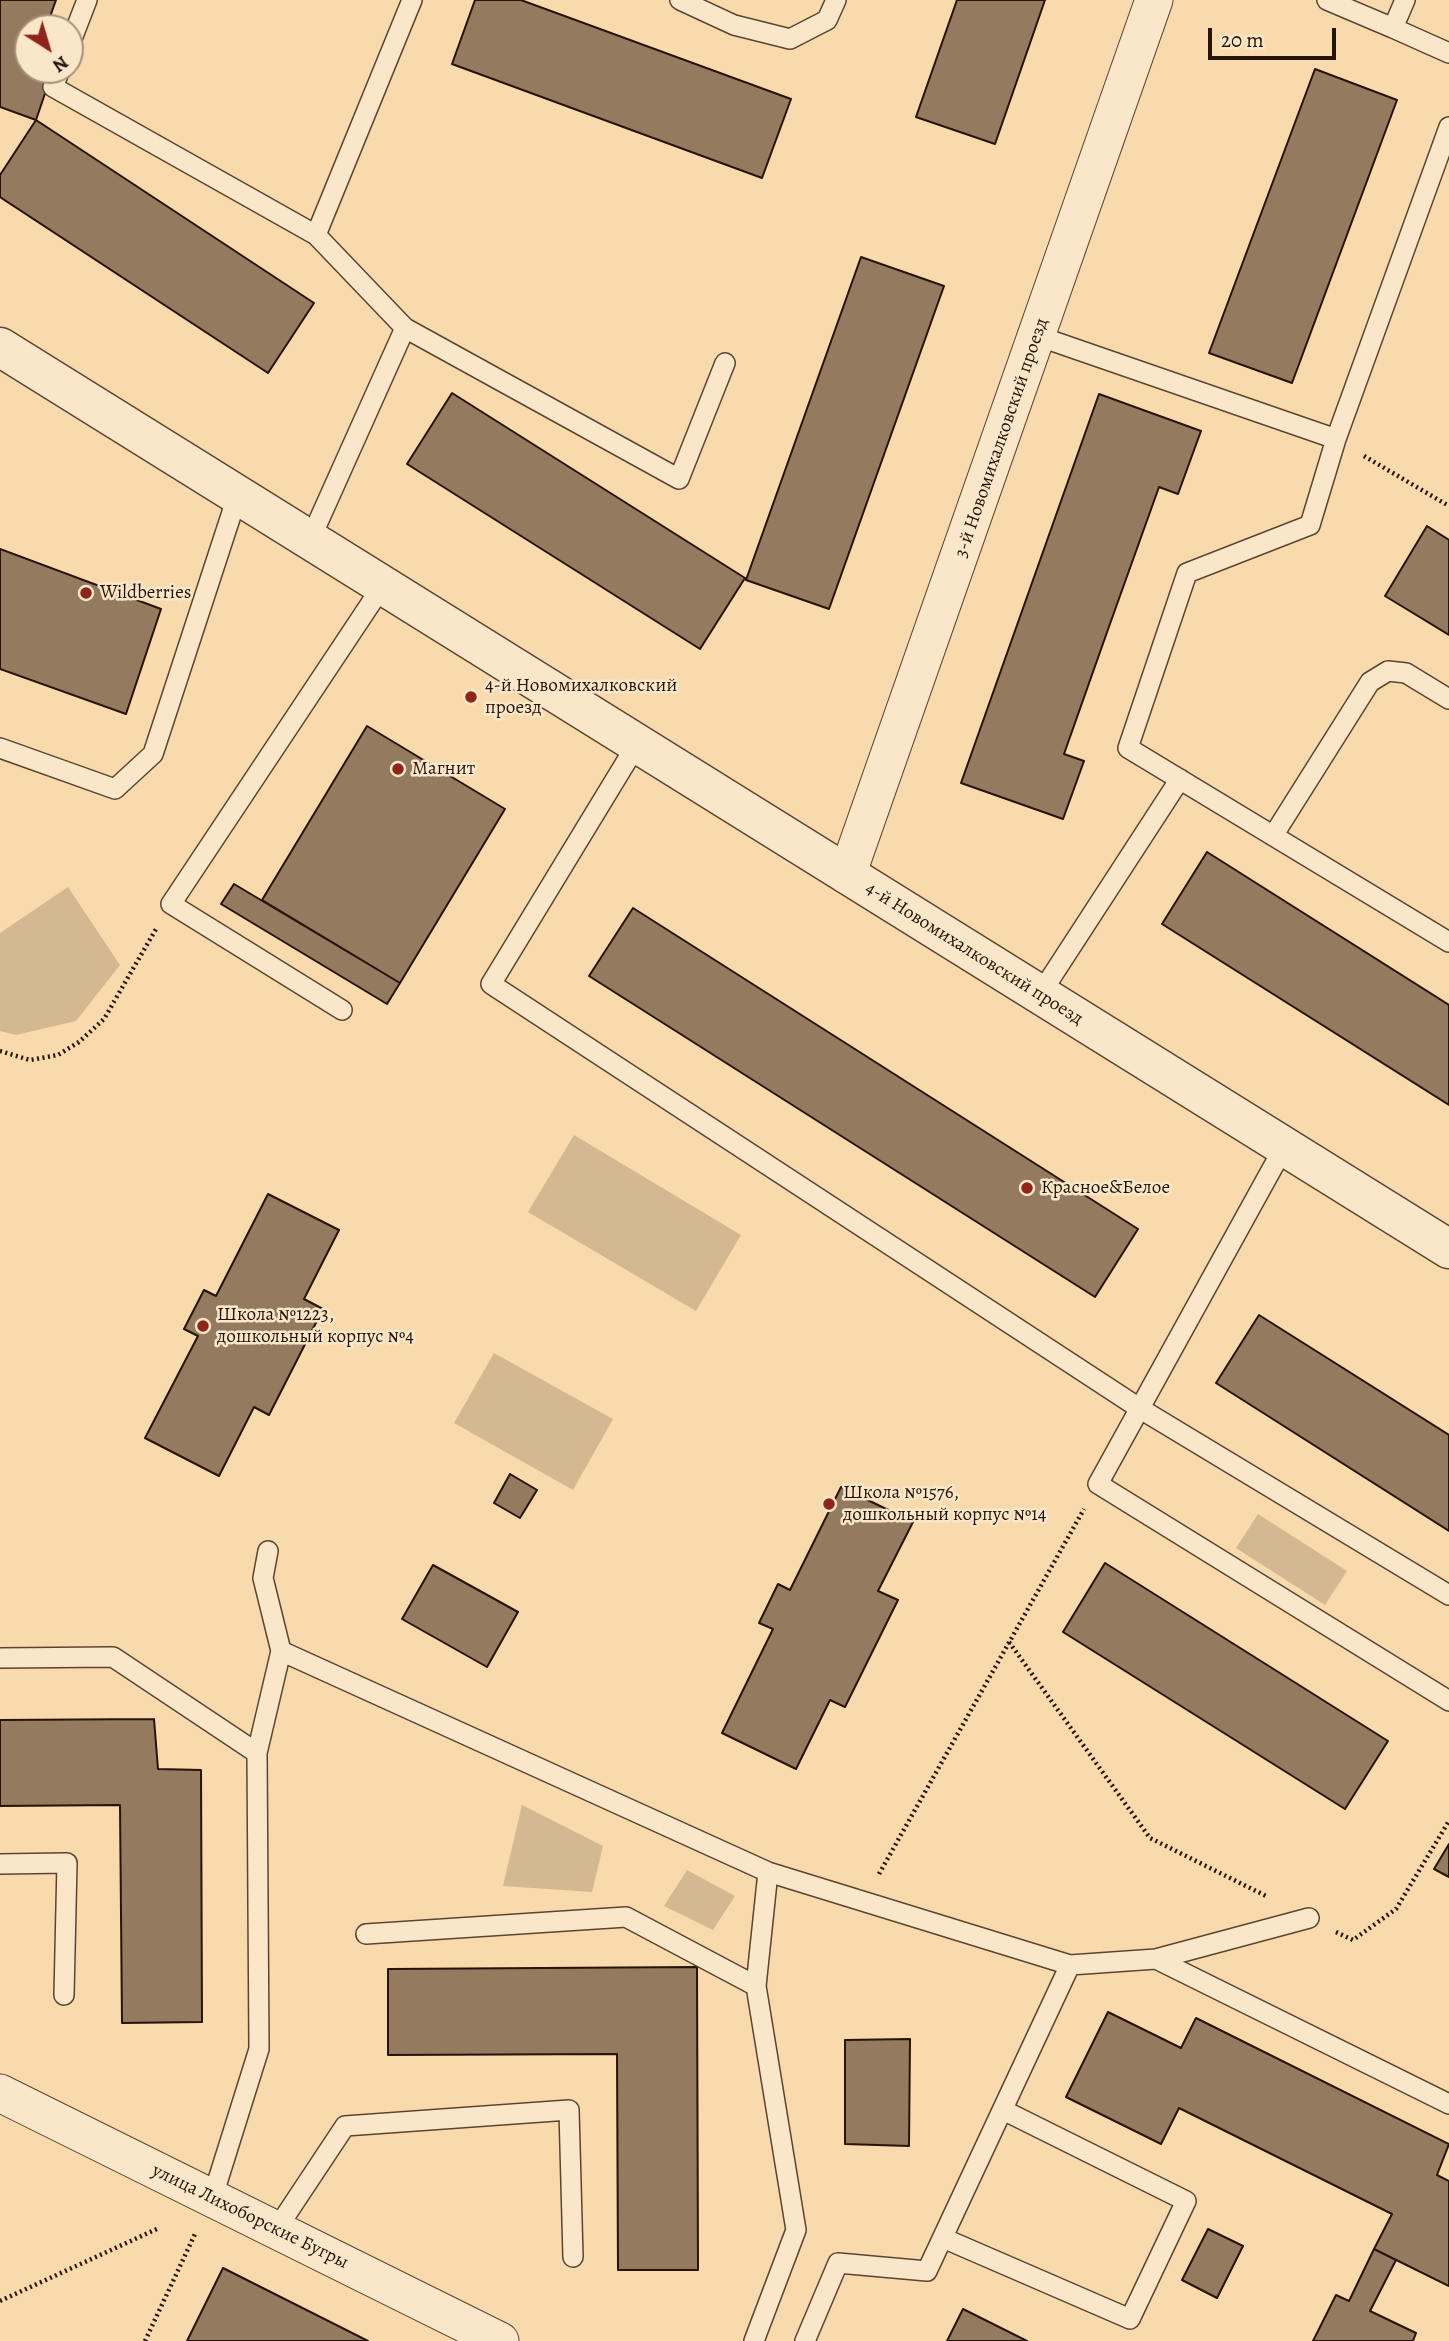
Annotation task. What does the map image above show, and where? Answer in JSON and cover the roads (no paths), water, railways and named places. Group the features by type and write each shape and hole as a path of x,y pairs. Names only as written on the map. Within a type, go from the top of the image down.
{"street":[{"name":"3-й Новомихалковский проезд","path":"847,875 1154,0"},
{"name":"4-й Новомихалковский проезд","path":"0,347 1449,1249"},
{"name":"улица Лихоборские Бугры","path":"0,2093 500,2341"}],"lane":[{"path":"316,235 412,0"},
{"path":"680,0 734,25 790,39 827,20 836,0"},
{"path":"1327,0 1449,53"},
{"path":"1393,28 1405,0"},
{"path":"54,84 53,87 316,235 405,328 679,479 725,363"},
{"path":"1449,127 1336,439 1310,525 1187,573 1128,748 1449,942"},
{"path":"310,540 405,328"},
{"path":"1038,336 1336,439"},
{"path":"0,748 115,789 153,754 239,494"},
{"path":"342,1010 171,904 383,585"},
{"path":"1273,836 1370,682 1388,671 1406,673 1449,699"},
{"path":"637,744 491,984 1139,1408 1449,1595"},
{"path":"1040,996 1180,779"},
{"path":"1283,1147 1098,1484 1449,1700"},
{"path":"212,2199 259,2049 257,1753 281,1651 263,1578 268,1551"},
{"path":"281,1651 768,1872 1070,1965 1156,1959 1309,1918"},
{"path":"0,1658 113,1657 257,1753"},
{"path":"0,1864 67,1863 64,1994"},
{"path":"754,2341 796,2230 756,1986 768,1872"},
{"path":"366,1934 626,1917 756,1986"},
{"path":"1156,1959 1449,2104"},
{"path":"804,2341 838,2263 927,2271 1070,1965"},
{"path":"276,2230 345,2126 569,2110 573,2257"},
{"path":"943,2238 1130,2319 1186,2201 1003,2110"}],"place":[{"name":"Wildberries","path":"86,593"},
{"name":"4-й Новомихалковский проезд","path":"471,697"},
{"name":"Магнит","path":"398,769"},
{"name":"Красное&Белое","path":"1027,1188"},
{"name":"Школа №1223, дошкольный корпус №4","path":"203,1326"},
{"name":"Школа №1576, дошкольный корпус №14","path":"829,1504"}]}
